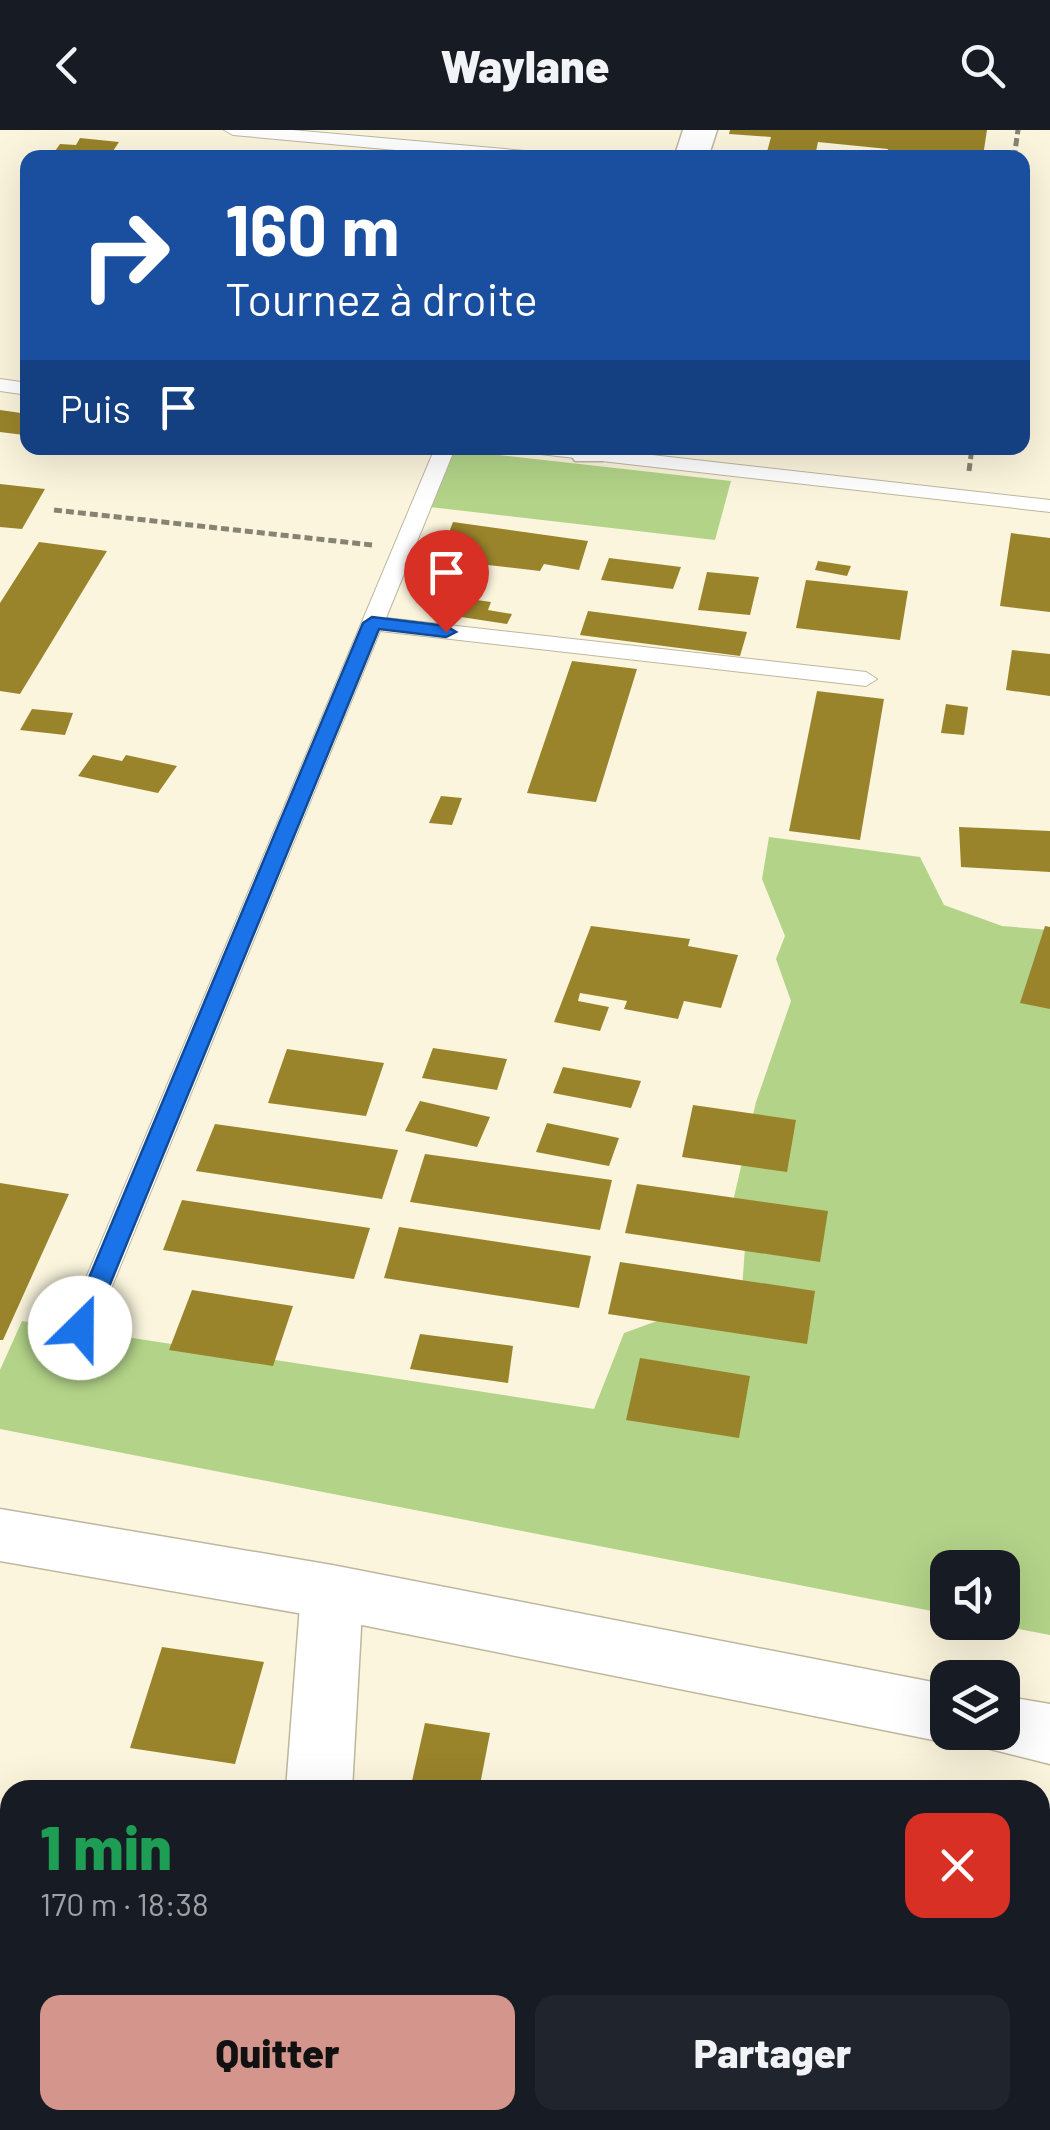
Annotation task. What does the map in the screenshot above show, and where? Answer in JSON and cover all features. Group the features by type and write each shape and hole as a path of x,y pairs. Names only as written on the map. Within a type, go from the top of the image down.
{"main road":[{"path":"0,1535 332,1592 930,1710"},
{"path":"1020,1728 1050,1734"}],"street":[{"path":"320,1780 332,1592"}],"lane":[{"path":"234,130 458,150"},
{"path":"80,1328 442,455"},
{"path":"631,455 1050,506"},
{"path":"372,623 866,679"}],"path":[{"path":"54,510 403,549"}],"green space":[{"path":"452,455 499,455 731,481 715,540 430,507"},
{"path":"769,837 920,857 944,905 1002,926 1050,930 1050,1635 1020,1629 1020,1550 930,1550 930,1611 0,1429 0,1370 22,1321 594,1409 624,1333 742,1290 747,1218 734,1197 756,1102 791,1001 776,959 785,936 762,879"}],"building":[{"path":"730,130 987,130 984,150 888,150 818,142 816,150 768,150 771,137 729,134"},
{"path":"80,138 119,142 114,150 56,150 60,144 76,145"},
{"path":"0,410 20,413 20,434 0,432"},
{"path":"0,484 45,489 22,529 0,527"},
{"path":"453,522 588,541 579,570 544,564 540,571 479,564 480,556 442,551"},
{"path":"1011,533 1050,538 1050,612 1000,606"},
{"path":"39,542 107,551 20,694 0,691 0,603"},
{"path":"609,558 681,567 673,589 601,580"},
{"path":"818,561 851,566 847,576 815,570"},
{"path":"707,572 759,577 750,615 698,610"},
{"path":"806,580 908,591 900,640 796,628"},
{"path":"455,597 491,602 488,610 512,614 507,624 448,615"},
{"path":"588,611 747,632 740,656 580,635"},
{"path":"1012,650 1050,654 1050,696 1006,690"},
{"path":"572,661 637,669 596,802 527,793"},
{"path":"817,691 884,699 860,840 789,831"},
{"path":"946,704 968,707 964,735 941,733"},
{"path":"32,709 73,713 65,735 20,730"},
{"path":"93,755 122,761 126,755 177,766 158,793 78,776"},
{"path":"441,796 462,798 452,825 429,823"},
{"path":"959,827 1050,831 1050,872 961,867"},
{"path":"591,926 690,939 688,946 738,955 721,1008 684,1001 678,1019 624,1009 627,1001 580,993 578,1001 609,1007 600,1031 554,1022"},
{"path":"1045,926 1050,927 1050,1009 1020,1003"},
{"path":"433,1048 507,1059 497,1090 422,1078"},
{"path":"287,1049 384,1063 366,1116 268,1103"},
{"path":"563,1067 641,1081 631,1108 553,1093"},
{"path":"420,1101 490,1117 477,1147 405,1131"},
{"path":"693,1105 796,1120 787,1172 682,1157"},
{"path":"547,1123 619,1138 609,1166 536,1152"},
{"path":"215,1124 398,1150 382,1199 196,1171"},
{"path":"425,1154 612,1180 600,1230 410,1202"},
{"path":"0,1183 69,1194 3,1340 0,1340"},
{"path":"637,1184 828,1211 820,1262 625,1233"},
{"path":"182,1200 370,1228 354,1279 163,1250"},
{"path":"399,1227 591,1256 579,1308 384,1278"},
{"path":"620,1262 815,1291 807,1344 608,1314"},
{"path":"192,1290 293,1306 273,1366 169,1350"},
{"path":"420,1334 513,1346 508,1383 410,1369"},
{"path":"640,1358 750,1376 739,1438 626,1420"},
{"path":"162,1647 264,1662 235,1764 130,1748"},
{"path":"425,1723 490,1733 481,1780 412,1780"}],"route":[{"path":"80,1328 372,623 446,632"}]}
